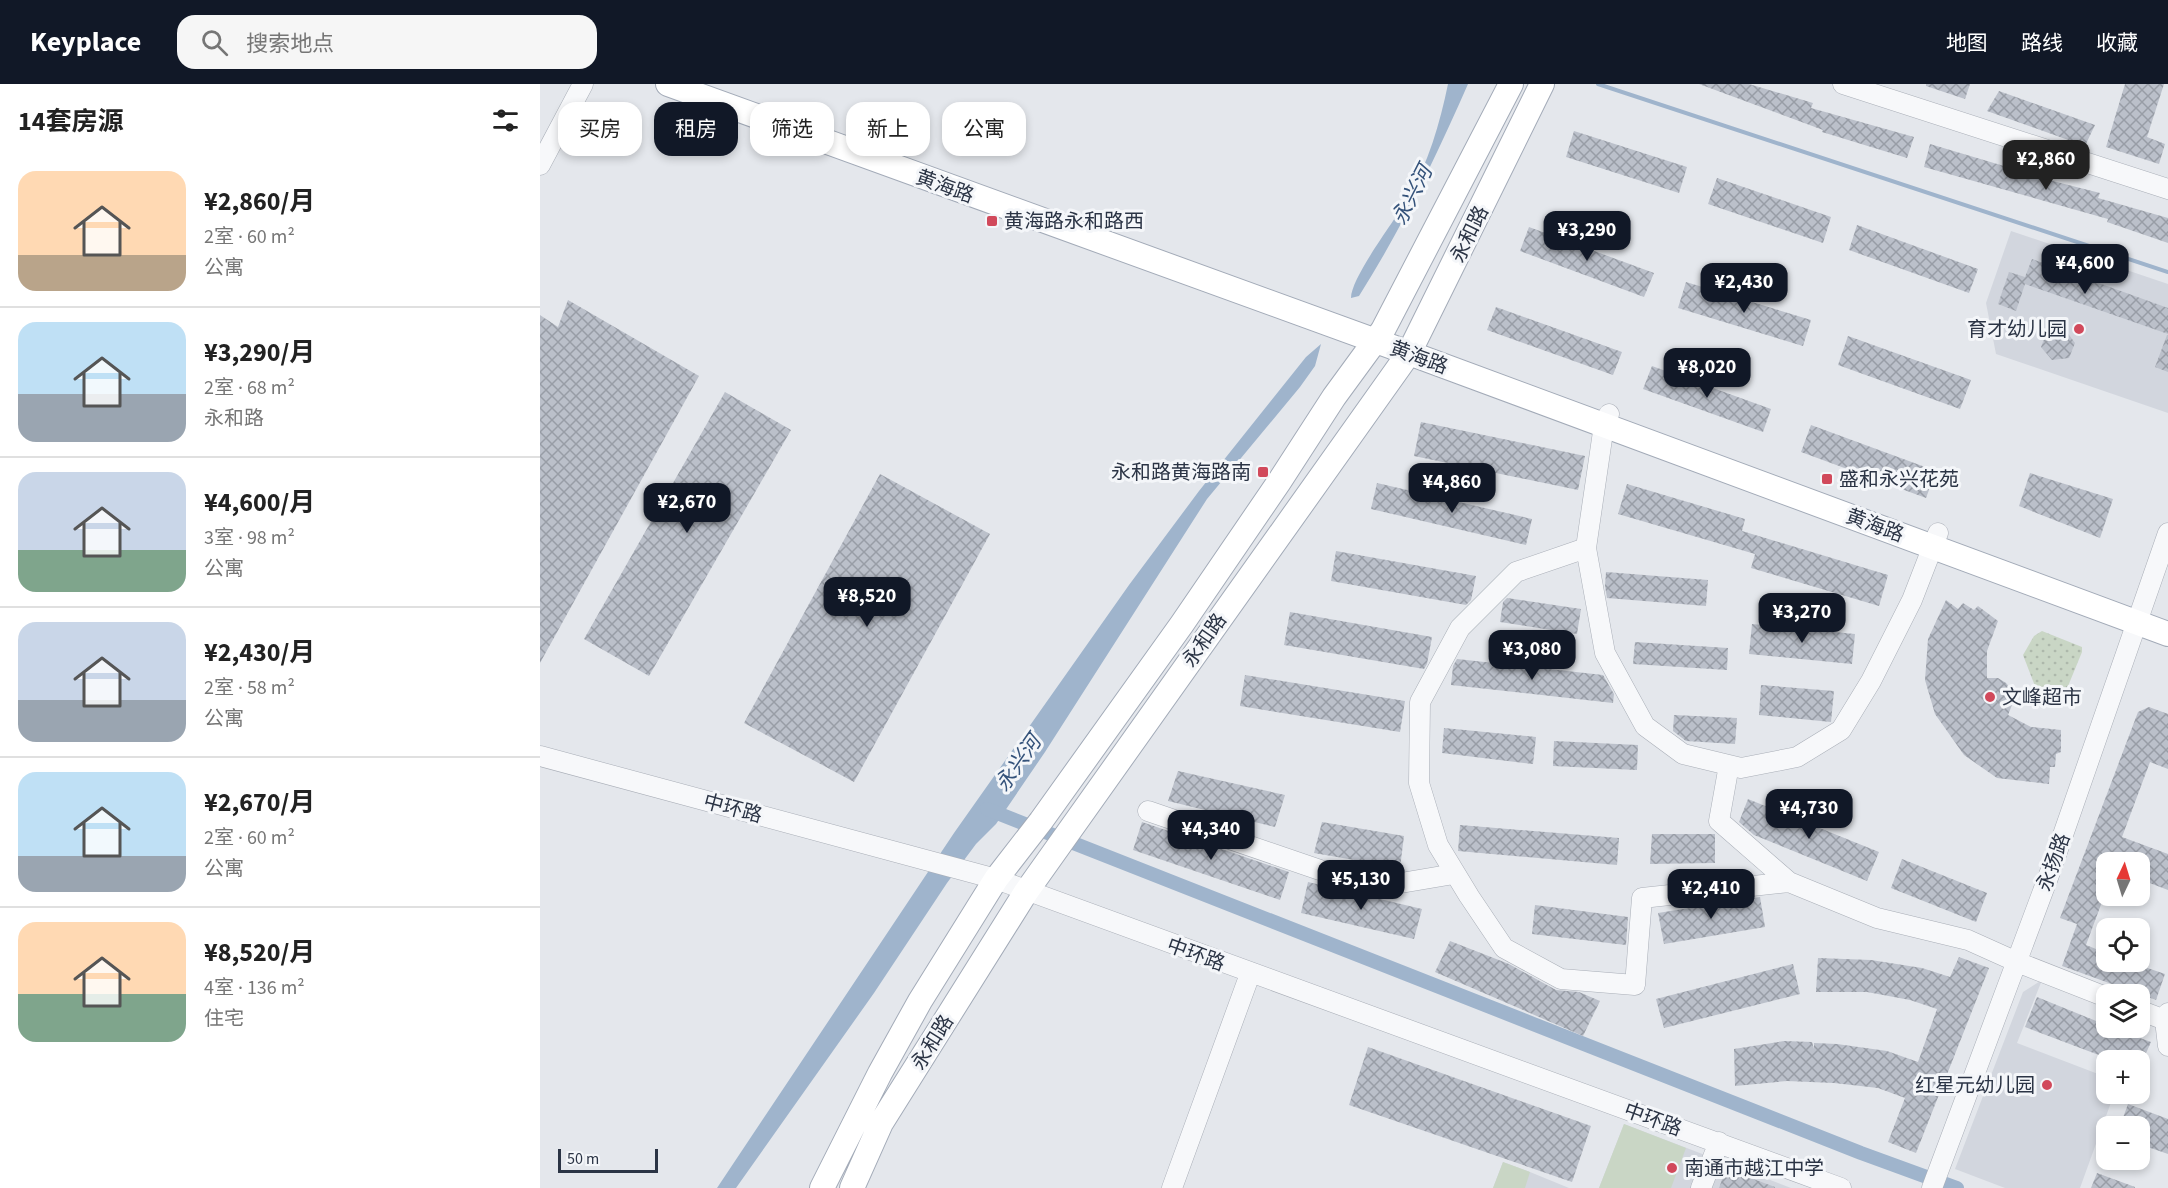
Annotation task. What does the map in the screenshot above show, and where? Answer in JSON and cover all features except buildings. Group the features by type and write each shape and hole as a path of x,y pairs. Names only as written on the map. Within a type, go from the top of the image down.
{"main road":[{"name":"黄海路","path":"668,84 1379,335"},
{"name":"黄海路","path":"705,84 1607,420 2141,615 2168,634"},
{"name":"永和路","path":"822,1188 920,1001 996,879 1041,821 1182,624 1334,397 1379,335 1511,84"},
{"name":"永和路","path":"852,1188 881,1124 1026,891 1412,347 1542,84"},
{"name":"黄海路","path":"2141,615 2168,617"}],"street":[{"path":"540,165 583,84"},
{"path":"1843,84 1875,89 2168,189"},
{"path":"1607,420 1586,548 1605,653 1645,726 1683,754 1741,768 1797,757 1841,730 1871,681 1912,600 1936,539"},
{"name":"永扬路","path":"1936,1179 2017,962 2168,533"},
{"path":"1586,548 1516,572 1460,628 1420,702 1419,783 1438,845 1454,873 1504,948 1561,979 1635,985 1642,898 1789,882"},
{"name":"中环路","path":"540,756 996,879 1250,974 1841,1188"},
{"path":"1729,765 1719,821 1789,882 1877,918 1968,940 2096,993"},
{"path":"1148,811 1320,870 1395,884 1454,873"},
{"path":"1172,1188 1250,974"},
{"path":"2150,1013 2166,1017 2168,1046"},
{"path":"1701,1188 1719,1142"}],"shaded area":[{"name":"育才幼儿园","path":"2011,231 2168,284 2168,413 1996,354 1986,303"},
{"name":"红星元幼儿园","path":"2042,980 2017,1043 2096,1073 2096,1104 2110,1104 2106,1116 2096,1116 2096,1144 2080,1188 2005,1188 1955,1169 2023,992"},
{"name":"南通市越江中学","path":"1624,1124 1791,1188 1599,1188"},
{"path":"1503,1162 1530,1172 1569,1188 1493,1188"}],"green space":[{"path":"2042,631 2082,647 2066,691 2054,693 2035,686 2023,655 2034,636"},
{"name":"南通市越江中学","path":"1624,1124 1686,1148 1671,1188 1599,1188"},
{"path":"1503,1162 1530,1172 1525,1188 1493,1188"}],"water":[{"name":"永兴河","path":"1448,84 1468,84 1431,165 1390,244 1359,296 1351,298 1358,276 1408,198 1422,171 1437,128"},
{"name":"永兴河","path":"1321,344 1315,366 1207,499 1045,752 996,824 976,844 947,883 874,993 736,1188 717,1188 954,833 1129,585 1199,491 1306,357"}],"waterway":[{"path":"1598,84 2168,272"},
{"path":"987,809 1861,1153 1957,1188"}],"place":[{"name":"黄海路永和路西","path":"992,221"},
{"name":"育才幼儿园","path":"2079,329"},
{"name":"永和路黄海路南","path":"1263,472"},
{"name":"盛和永兴花苑","path":"1827,479"},
{"name":"文峰超市","path":"1990,697"},
{"name":"红星元幼儿园","path":"2047,1085"},
{"name":"南通市越江中学","path":"1672,1168"}]}
